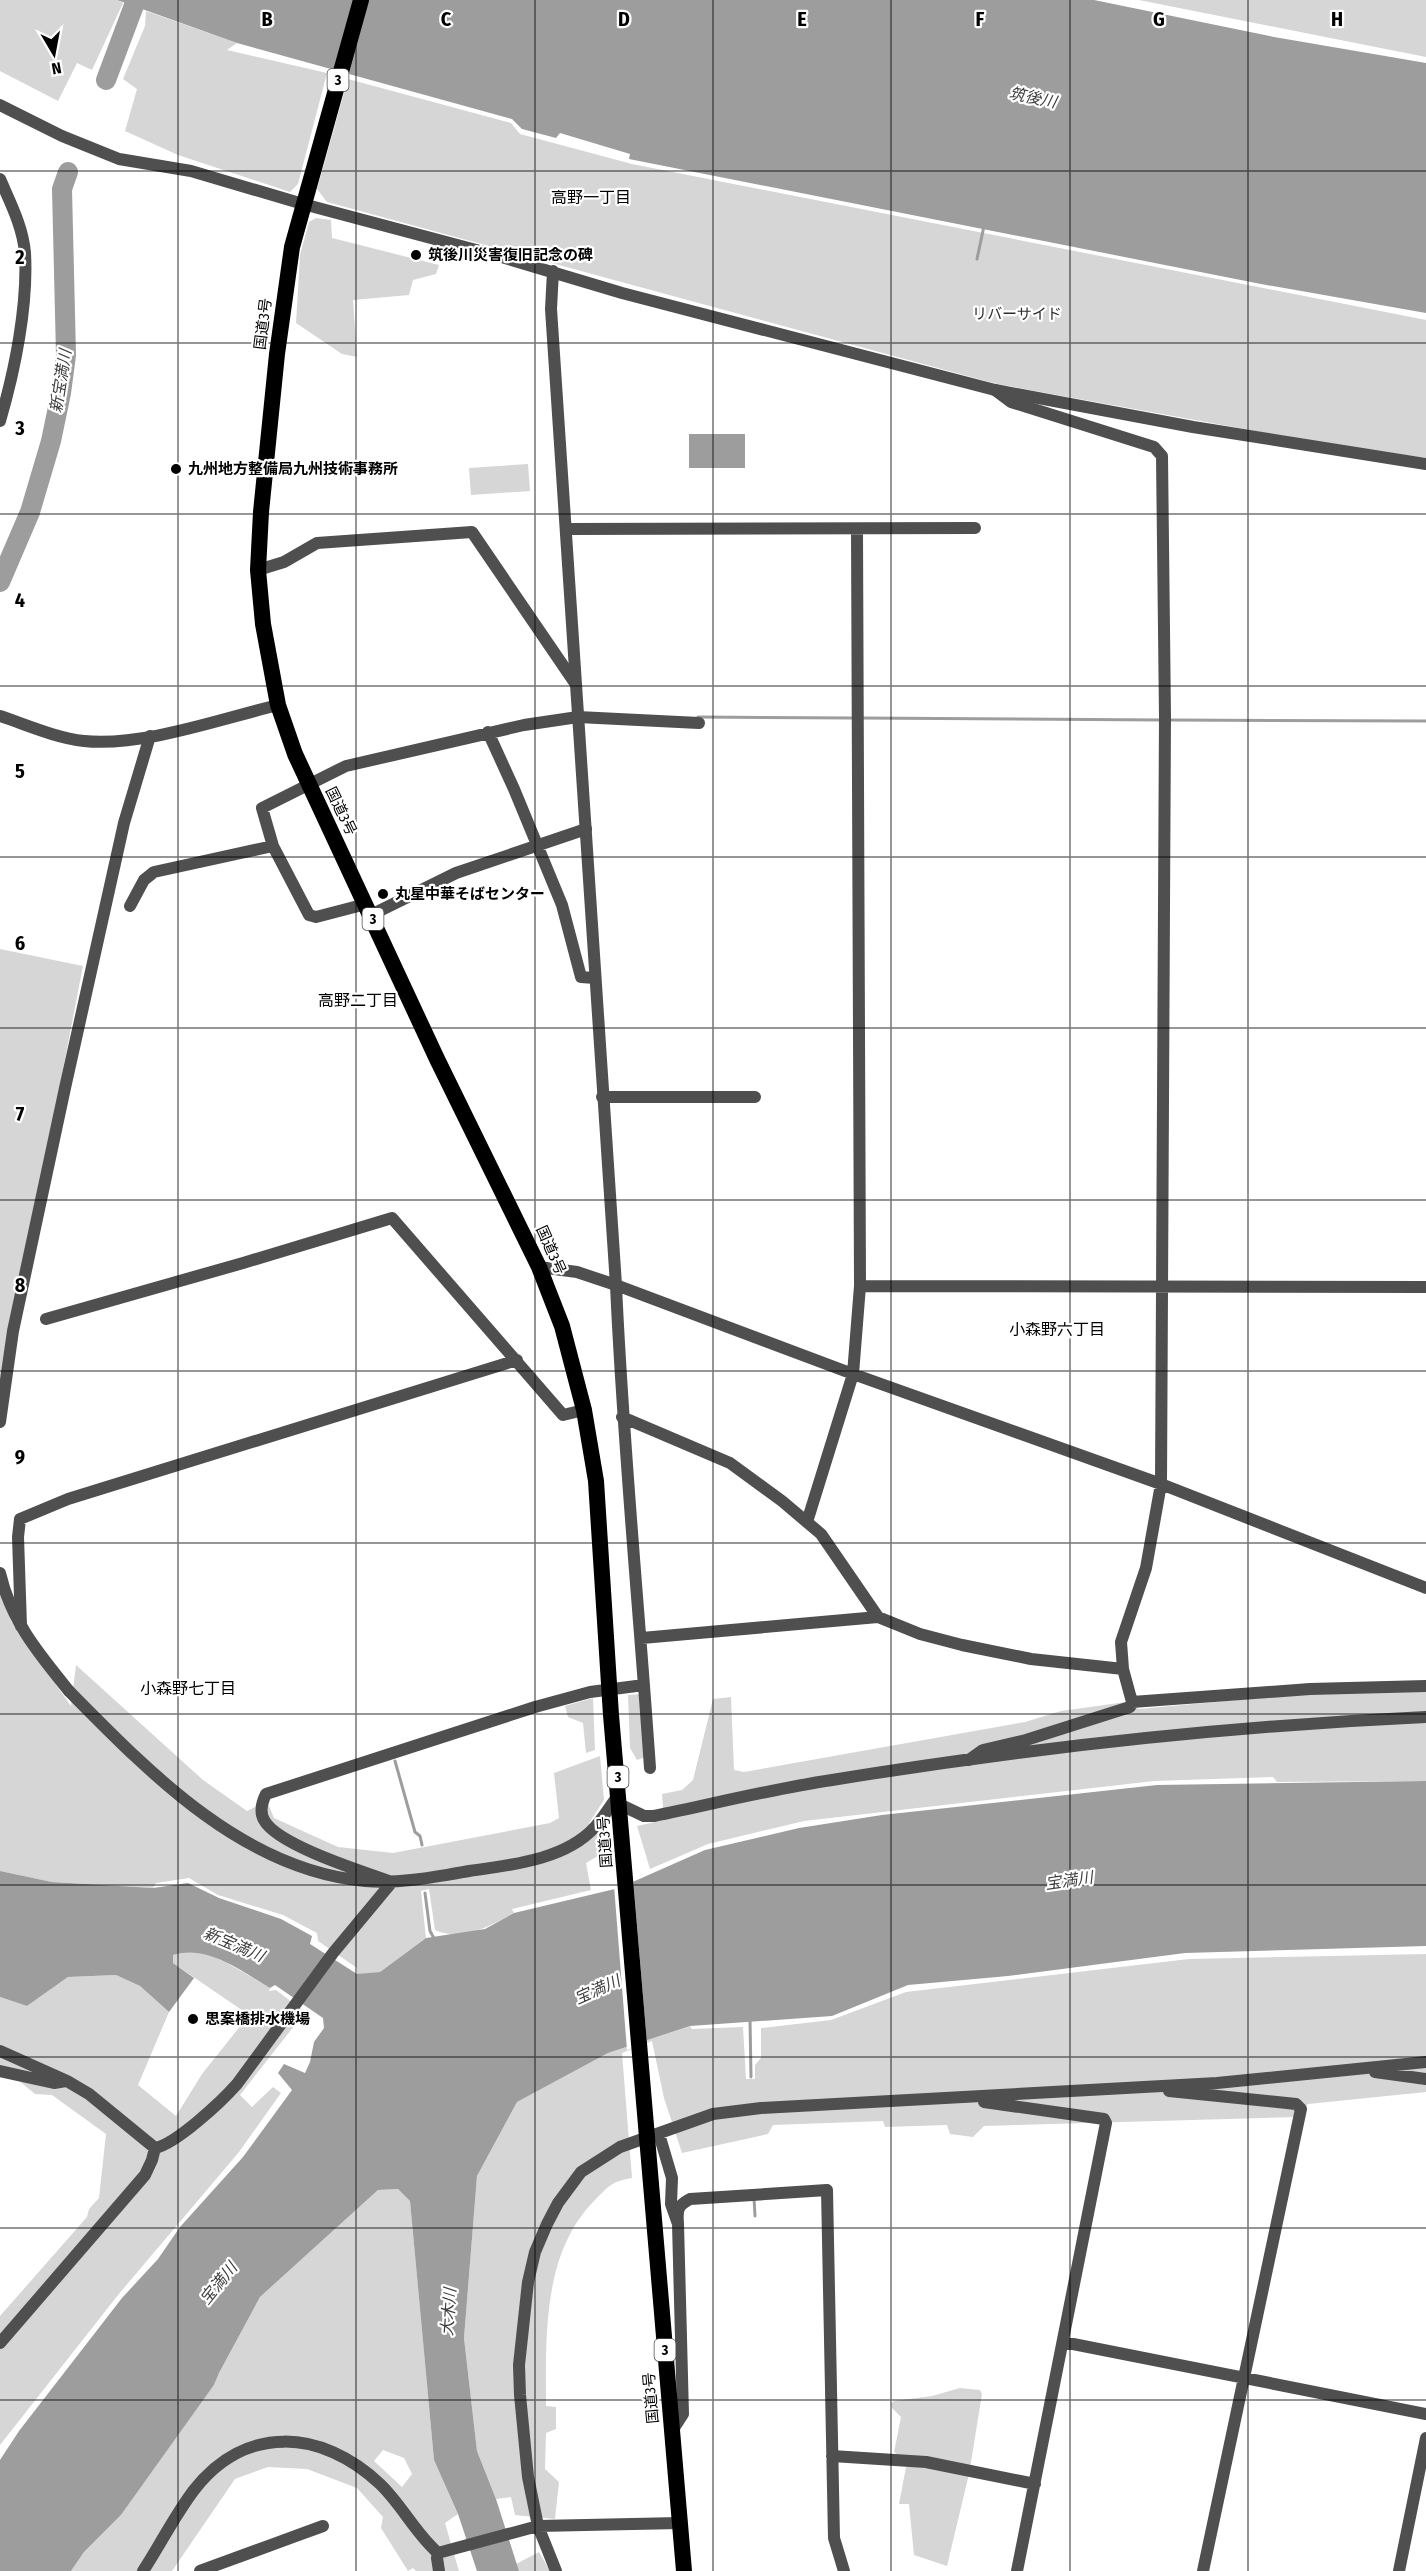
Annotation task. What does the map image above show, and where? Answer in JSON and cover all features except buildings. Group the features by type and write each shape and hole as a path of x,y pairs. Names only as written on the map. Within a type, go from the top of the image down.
{"highway":[{"name":"国道3号","path":"362,0 315,159 292,247 277,354 261,512 258,570 263,624 278,705 295,754 437,1059 539,1267 562,1326 584,1410 596,1481 611,1715 651,2133 684,2571"}],"street":[{"path":"0,105 62,136 119,159 191,171 633,296 995,390 1193,427 1426,464"},
{"path":"0,179 19,226 25,252 16,354 0,421"},
{"path":"553,272 551,309 616,1285 622,1417 642,1638 650,1768"},
{"path":"969,1760 983,1750 1026,1740 1130,1707 1132,1702 1123,1669 1121,1642 1146,1568 1161,1484 1165,716 1162,456 1154,447 1011,402 995,390"},
{"path":"566,530 975,528"},
{"path":"807,1522 853,1374 860,1286 857,530"},
{"path":"258,570 284,561 317,543 472,532 575,683"},
{"path":"0,716 82,741 122,741 278,705"},
{"path":"586,829 456,873 369,910 316,917 309,915 273,846 262,808 346,766 524,724 578,717 699,723"},
{"path":"488,732 562,905 581,977 595,978"},
{"path":"0,1422 13,1331 65,1088 124,823 150,736"},
{"path":"130,906 144,880 154,872 273,846"},
{"path":"602,1097 755,1097"},
{"path":"46,1319 392,1218 563,1415 584,1410"},
{"path":"539,1267 577,1272 616,1285 853,1374 1161,1484 1426,1588"},
{"path":"860,1286 1426,1287"},
{"path":"21,1627 18,1537 20,1519 68,1499 517,1360"},
{"path":"622,1417 730,1463 807,1522 821,1534 878,1617"},
{"path":"0,1573 7,1598 32,1645 69,1691 137,1760 173,1791 271,1855 326,1875 365,1881 392,1881 492,1868 552,1855 576,1843 594,1828 620,1800 644,1816 654,1816 830,1780 969,1760 1236,1729 1426,1717"},
{"path":"642,1638 878,1617 920,1634 962,1645 1031,1659 1123,1669"},
{"path":"392,1881 315,1855 270,1828 261,1813 266,1794 535,1707 597,1691 644,1685"},
{"path":"1132,1702 1310,1689 1426,1686"},
{"path":"155,2148 172,2142 237,2085 333,1953 392,1881"},
{"path":"0,2051 67,2081 89,2094 155,2148"},
{"path":"556,2571 538,2526 525,2451 519,2365 526,2293 535,2252 558,2203 580,2172 620,2146 651,2133 713,2114 751,2109 1228,2082 1426,2062"},
{"path":"1350,2069 1426,2079"},
{"path":"0,2072 54,2083 67,2081"},
{"path":"1154,2087 1194,2095 1296,2104 1301,2109 1203,2571"},
{"path":"975,2098 988,2103 1104,2119 1106,2123 1017,2571"},
{"path":"651,2133 672,2178 671,2204 678,2224"},
{"path":"0,2343 145,2175 155,2148"},
{"path":"672,2431 683,2414 677,2209 680,2204 690,2199 826,2190 834,2538 844,2571"},
{"path":"1063,2343 1426,2414"},
{"path":"1399,2571 1426,2438"},
{"path":"143,2571 194,2490 212,2471 229,2457 252,2446 278,2441 303,2442 331,2451 360,2467 382,2486 424,2541 438,2553"},
{"path":"832,2456 926,2462 1035,2484"},
{"path":"438,2553 538,2526 680,2523"},
{"path":"200,2571 323,2526"},
{"path":"438,2553 440,2571"}],"green space":[{"path":"0,0 117,0 123,3 92,70 77,63 58,101 0,71"},
{"path":"1139,0 1426,0 1426,57"},
{"path":"146,11 237,43 227,50 327,73 298,184 290,192 178,155 125,131 137,89 123,79 145,26"},
{"name":"リバーサイド","path":"348,79 511,123 520,134 632,164 1426,320 1426,458 1316,442 997,384 327,202 317,189"},
{"path":"316,218 331,220 332,238 439,265 436,274 413,280 409,295 353,300 357,357 342,354 296,323 300,255 309,222"},
{"path":"528,464 530,491 471,495 469,468"},
{"path":"0,949 83,966 0,1395"},
{"path":"0,1593 11,1621 71,1706 76,1665 203,1780 247,1811 267,1801 274,1818 338,1847 393,1853 550,1823 559,1818 554,1773 600,1756 604,1800 589,1823 602,1836 603,1853 586,1863 591,1890 512,1909 514,1913 486,1927 455,1934 435,1930 429,1889 421,1891 426,1938 380,1972 357,1975 357,1968 318,1941 317,1933 283,1915 218,1895 189,1878 156,1883 153,1888 52,1882 0,1871"},
{"path":"1426,1690 1426,1781 1277,1782 1273,1777 1154,1781 804,1821 708,1844 650,1869 637,1826 664,1820 662,1794 682,1790 693,1780 713,1699 731,1697 734,1770 744,1772 1025,1722 1061,1711 1126,1702 1139,1709 1313,1693"},
{"path":"642,1694 645,1757 637,1760 630,1748 628,1695"},
{"path":"593,1698 595,1750 586,1753 583,1723 568,1717 565,1706"},
{"path":"187,1951 215,1956 270,1988 269,1991 276,1990 305,2012 240,2095 252,2107 273,2087 281,2093 239,2152 118,2295 0,2445 0,2316 87,2217 89,2209 99,2198 106,2134 52,2095 35,2094 6,2070 0,2069 0,1997 27,2006 68,1977 116,1975 140,1986 169,2012 138,2085 176,2116 202,2074 249,2015 173,1963 173,1955"},
{"path":"1426,1954 1426,2092 1308,2104 1295,2117 984,2126 973,2137 950,2134 947,2125 885,2127 883,2121 773,2125 768,2134 682,2153 664,2098 652,2041 622,2053 632,2178 614,2183 607,2188 577,2222 556,2271 550,2298 546,2352 546,2406 556,2407 556,2429 546,2433 545,2469 559,2482 555,2519 515,2515 511,2497 496,2499 477,2451 464,2338 477,2176 517,2102 608,2053 690,2026 692,2029 743,2027 746,2079 755,2079 755,2065 761,2058 761,2028 831,2020 906,1992 1189,1959"},
{"path":"398,2189 410,2201 434,2460 458,2514 445,2523 459,2571 416,2571 413,2568 408,2571 381,2528 383,2517 357,2488 307,2469 268,2467 235,2479 172,2571 71,2571 84,2552 121,2515 214,2385 260,2297 378,2190","holes":["383,2450 404,2458 412,2474 402,2487 374,2461"]},
{"path":"960,2388 980,2390 982,2394 969,2474 947,2566 914,2555 909,2504 899,2504 907,2462 894,2452 901,2417 891,2404 894,2401 932,2396"},
{"path":"539,2552 550,2571 519,2571 516,2564"}],"water":[{"name":"筑後川","path":"117,0 1094,0 1274,37 1426,63 1426,313 1261,284 629,159 630,154 560,133 556,138 522,129 512,119 237,43"},
{"path":"689,434 745,434 745,468 689,468"},
{"path":"1426,1781 1426,1946 1185,1953 1008,1976 908,1985 832,2016 690,2026 608,2053 517,2102 477,2176 464,2338 477,2451 496,2499 519,2571 477,2571 458,2514 434,2460 410,2201 398,2189 378,2190 260,2297 214,2385 121,2515 84,2552 71,2571 0,2571 0,2460 19,2431 122,2298 158,2259 180,2227 243,2157 292,2090 278,2073 284,2064 305,2073 314,2042 324,2028 323,2018 275,1985 270,1988 224,1961 199,1953 173,1955 173,1963 194,1978 169,2012 140,1986 116,1975 68,1977 27,2006 0,1997 0,1871 52,1882 153,1888 188,1883 219,1898 281,1919 312,1936 310,1944 357,1974 380,1972 426,1938 485,1929 514,1913 619,1888 705,1850 799,1828 882,1815 1157,1785"}],"pier":[{"path":"633,1878 647,2043 627,2050 614,1886"}],"waterway":[{"name":"新宝満川","path":"106,80 136,0"},
{"name":"新宝満川","path":"0,582 30,512 51,441 61,393 66,355 62,189 68,172"},
{"path":"977,259 984,226"},
{"path":"698,717 853,718"},
{"path":"860,718 1162,720"},
{"path":"1169,720 1426,721"},
{"path":"395,1761 415,1832 420,1836 422,1845"},
{"path":"425,1893 430,1931 435,1940"},
{"path":"750,2019 751,2077"},
{"path":"754,2198 755,2216"}],"place":[{"name":"筑後川災害復旧記念の碑","path":"416,255"},
{"name":"九州地方整備局九州技術事務所","path":"176,469"},
{"name":"丸星中華そばセンター","path":"383,894"},
{"name":"思案橋排水機場","path":"193,2019"}],"district":[{"name":"高野一丁目","path":"591,197"},
{"name":"高野二丁目","path":"358,1000"},
{"name":"小森野六丁目","path":"1057,1329"},
{"name":"小森野七丁目","path":"188,1688"}],"water label":[{"name":"宝満川","path":"1069,1880"},
{"name":"宝満川","path":"597,1989"},
{"name":"宝満川","path":"218,2283"},
{"name":"大木川","path":"448,2312"}]}
